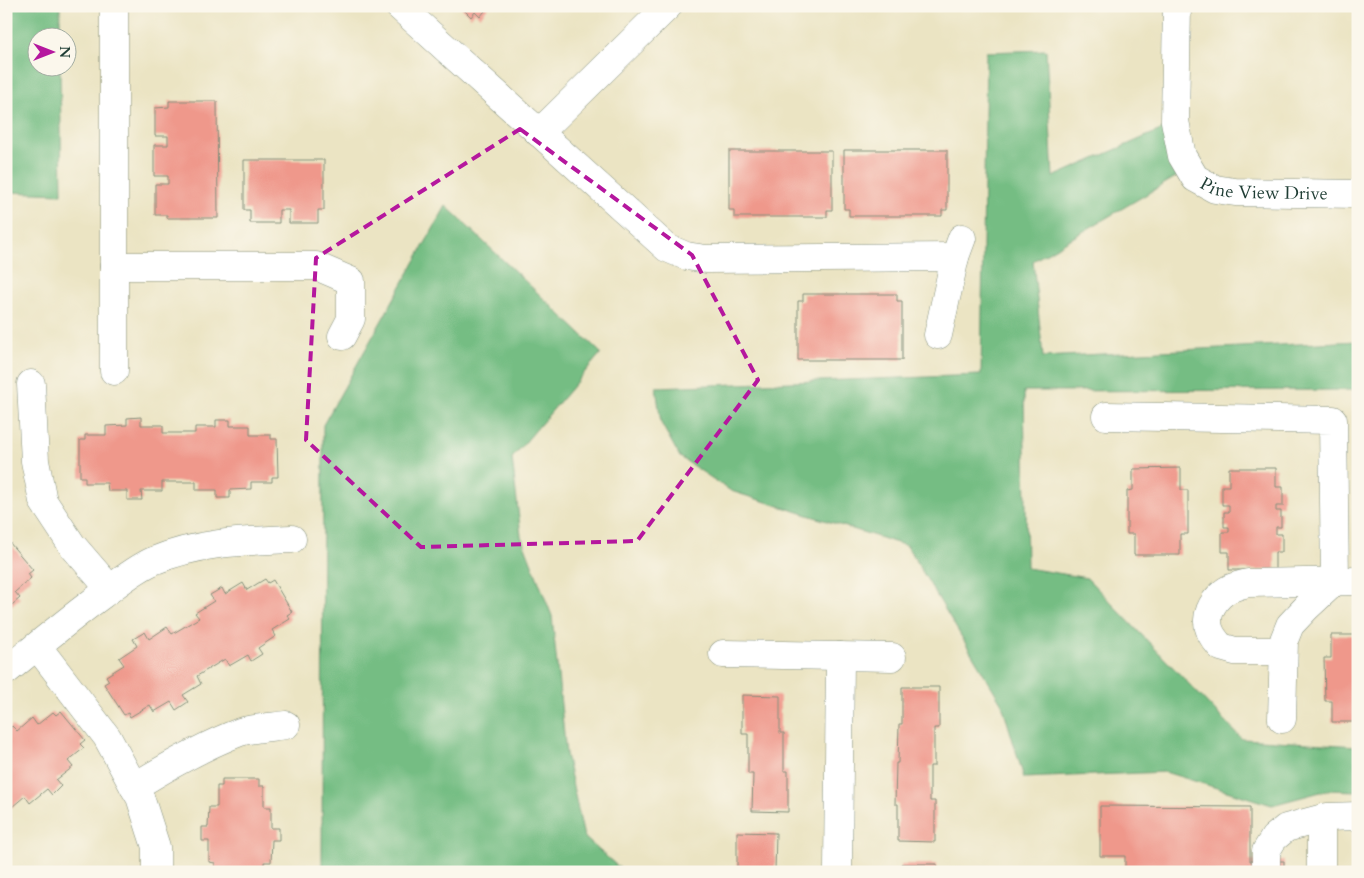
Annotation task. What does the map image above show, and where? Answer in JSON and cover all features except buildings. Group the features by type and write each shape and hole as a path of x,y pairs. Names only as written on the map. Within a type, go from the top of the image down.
{"street":[{"path":"114,6 114,371"},
{"path":"399,6 667,248 686,256 706,259 959,247 938,335"},
{"path":"539,133 668,6"},
{"name":"Pine View Drive","path":"1177,6 1175,121 1182,156 1195,178 1215,189 1235,192 1358,194"},
{"path":"114,266 316,266 351,281 351,318 342,336"},
{"path":"31,384 35,461 42,501 72,545 110,589"},
{"path":"1106,416 1333,420 1346,581"},
{"path":"6,671 110,589 152,562 199,546 240,541 292,539"},
{"path":"1282,719 1283,651 1284,640 1290,626 1307,607 1346,581"},
{"path":"1283,651 1236,651 1221,647 1209,630 1208,615 1214,602 1224,592 1237,585 1248,583 1346,581"},
{"path":"37,646 107,737 140,797 156,847 156,872"},
{"path":"723,654 892,657"},
{"path":"838,872 840,656"},
{"path":"134,787 170,765 242,732 286,725"},
{"path":"1266,872 1266,851 1274,838 1286,828 1327,817 1358,816"},
{"path":"1321,819 1321,872"}],"highlighted area":[{"path":"520,129 692,255 758,380 637,541 421,547 306,440 316,258"}],"green space":[{"path":"6,6 60,6 60,28 28,28 28,78 60,78 62,194 6,192"},
{"path":"1046,50 1053,177 1163,129 1181,174 1033,261 1043,357 1358,341 1358,390 1024,391 1027,568 1087,578 1242,739 1358,746 1358,791 1328,790 1272,805 1165,772 1024,778 1002,704 907,546 731,491 680,457 661,423 656,387 981,375 986,52"},
{"path":"446,206 601,353 512,458 521,536 552,616 566,754 584,837 624,872 322,872 323,425"}]}
